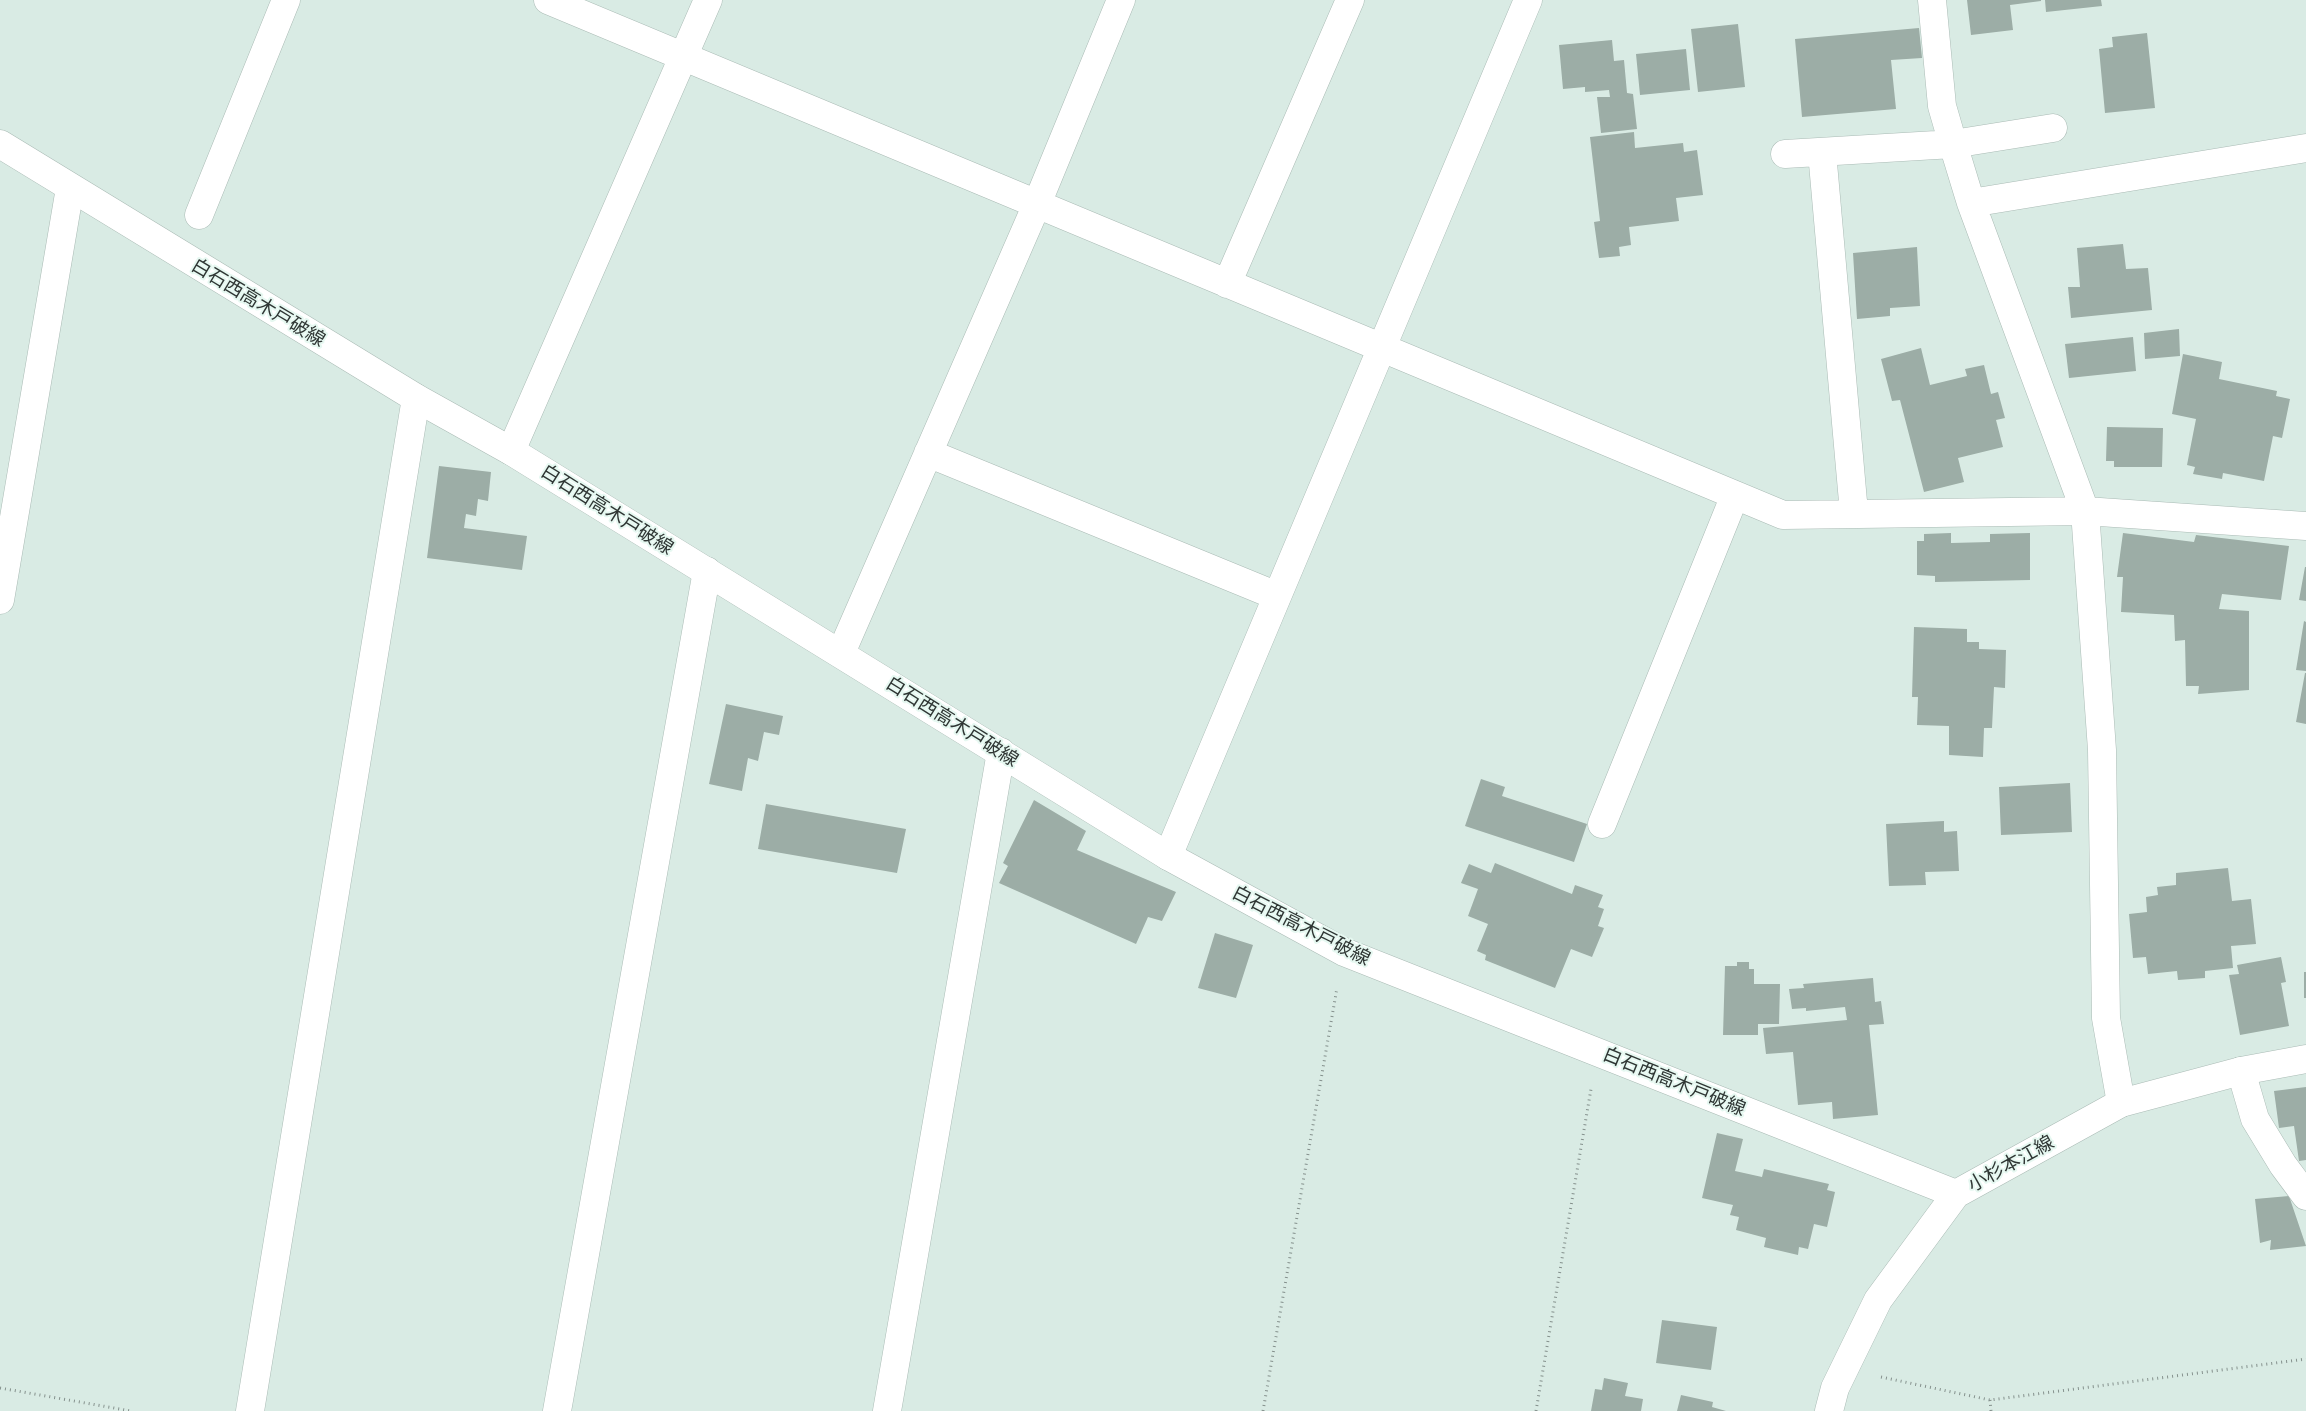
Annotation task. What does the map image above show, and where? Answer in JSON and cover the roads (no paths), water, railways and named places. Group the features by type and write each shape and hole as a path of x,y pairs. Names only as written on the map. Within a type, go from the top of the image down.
{"street":[{"path":"200,215 286,0"},
{"path":"548,0 683,58 1783,515 2085,510 2306,526"},
{"path":"511,451 708,0"},
{"path":"841,653 1037,204 1122,0"},
{"path":"1227,284 1350,0"},
{"path":"1168,856 1528,0"},
{"path":"1932,0 1942,106 1953,144 1971,203 2085,510 2102,750 2106,1018 2121,1103"},
{"path":"1785,154 1953,144 2053,128"},
{"name":"白石西高木戸破線","path":"0,144 416,398 511,451 1168,856 1344,952 1956,1194"},
{"path":"1971,203 2306,148"},
{"path":"1822,152 1854,513"},
{"path":"0,600 70,188"},
{"path":"250,1411 416,398"},
{"path":"928,453 1277,596"},
{"path":"1602,824 1735,495"},
{"path":"557,1411 707,572"},
{"path":"887,1411 1001,752"},
{"name":"小杉本江線","path":"1829,1411 1835,1388 1878,1300 1956,1194 2121,1103 2241,1071 2306,1059"},
{"path":"2241,1071 2255,1119 2283,1165 2306,1196"}]}
